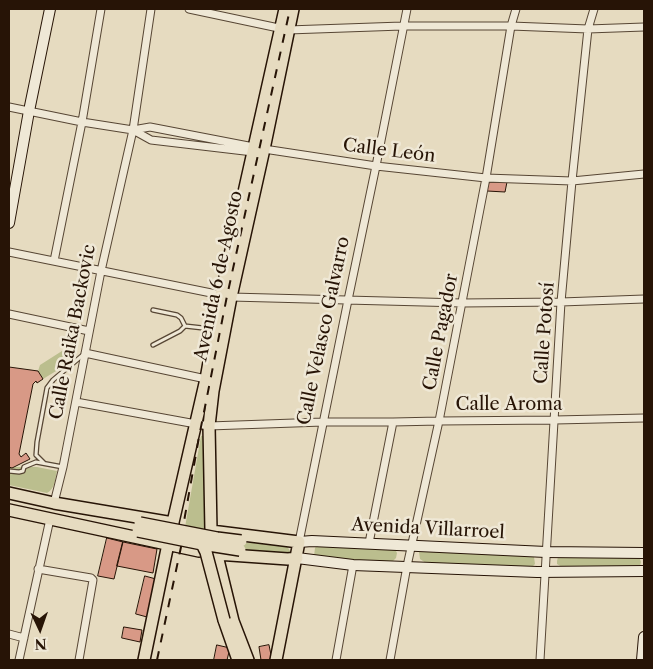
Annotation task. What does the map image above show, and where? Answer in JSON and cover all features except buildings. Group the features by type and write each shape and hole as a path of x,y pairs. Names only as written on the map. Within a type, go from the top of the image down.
{"main road":[{"path":"9,222 28,111 50,9"},
{"name":"Avenida 6 de Agosto","path":"285,9 285,29"},
{"name":"Avenida 6 de Agosto","path":"210,547 210,426 226,296 285,29 293,9"},
{"name":"Avenida 6 de Agosto","path":"144,660 168,544 206,379 215,329 226,296"},
{"path":"9,493 54,503 173,523"},
{"path":"54,503 73,510 210,547 288,559 297,558 353,564 545,572 644,571"},
{"name":"Calle Raika Backovic","path":"50,519 54,503"},
{"path":"9,510 199,550 212,547 210,547"},
{"path":"50,519 69,517 217,538 240,546 297,558"},
{"name":"Avenida Villarroel","path":"211,531 299,542 369,543 546,552 644,553"},
{"path":"238,660 224,620 206,552 210,547 299,542"},
{"name":"Calle Velasco Galvarro","path":"276,660 299,542"},
{"path":"210,547 233,621 248,660"},
{"path":"642,660 644,637"}],"street":[{"path":"54,261 82,122 101,9"},
{"name":"Calle Raika Backovic","path":"54,503 63,467 101,271 133,130 151,9"},
{"path":"189,9 285,29 402,26 511,26 588,29 644,27"},
{"name":"Calle Velasco Galvarro","path":"299,542 376,166 402,26 407,9"},
{"name":"Calle Pagador","path":"390,660 407,566 462,303 486,178 511,26 516,9"},
{"name":"Calle Potosí","path":"540,660 561,302 588,29 594,9"},
{"name":"Calle León","path":"9,107 133,130 150,127 257,150"},
{"name":"Calle León","path":"133,130 151,140 257,150 486,178 572,181 644,174"},
{"path":"9,252 226,296 462,303 644,299"},
{"path":"9,314 89,331"},
{"path":"85,354 206,379"},
{"name":"Calle Aroma","path":"76,402 210,426 323,422 644,418"},
{"path":"369,543 393,422"},
{"name":"Calle Raika Backovic","path":"19,660 50,519"},
{"path":"336,660 353,564"},
{"path":"38,569 91,578 93,580 79,660"},
{"path":"9,634 24,638"}],"lane":[{"path":"153,310 177,315 181,318 184,326"},
{"path":"184,326 215,329"},
{"path":"153,345 180,331 184,326"},
{"path":"44,463 36,455 48,388 53,380 85,354"},
{"path":"9,471 23,471 24,466 36,462 63,467"}],"green space":[{"path":"62,351 69,352 68,359 59,365 61,368 43,379 38,371 40,365"},
{"path":"206,435 207,531 184,533 201,436"},
{"path":"9,467 37,467 57,471 53,486 47,493 9,485"},
{"path":"221,541 284,545 290,551 289,554 222,551"},
{"path":"318,544 395,549 397,553 396,558 392,562 322,560 314,556 315,548"},
{"path":"421,550 531,555 534,557 535,564 532,567 525,568 426,563 420,559 419,552"},
{"path":"558,557 637,558 641,562 640,566 637,567 562,567 557,564"}],"railway":[{"path":"157,660 181,547 199,437 227,296 290,9"}]}
